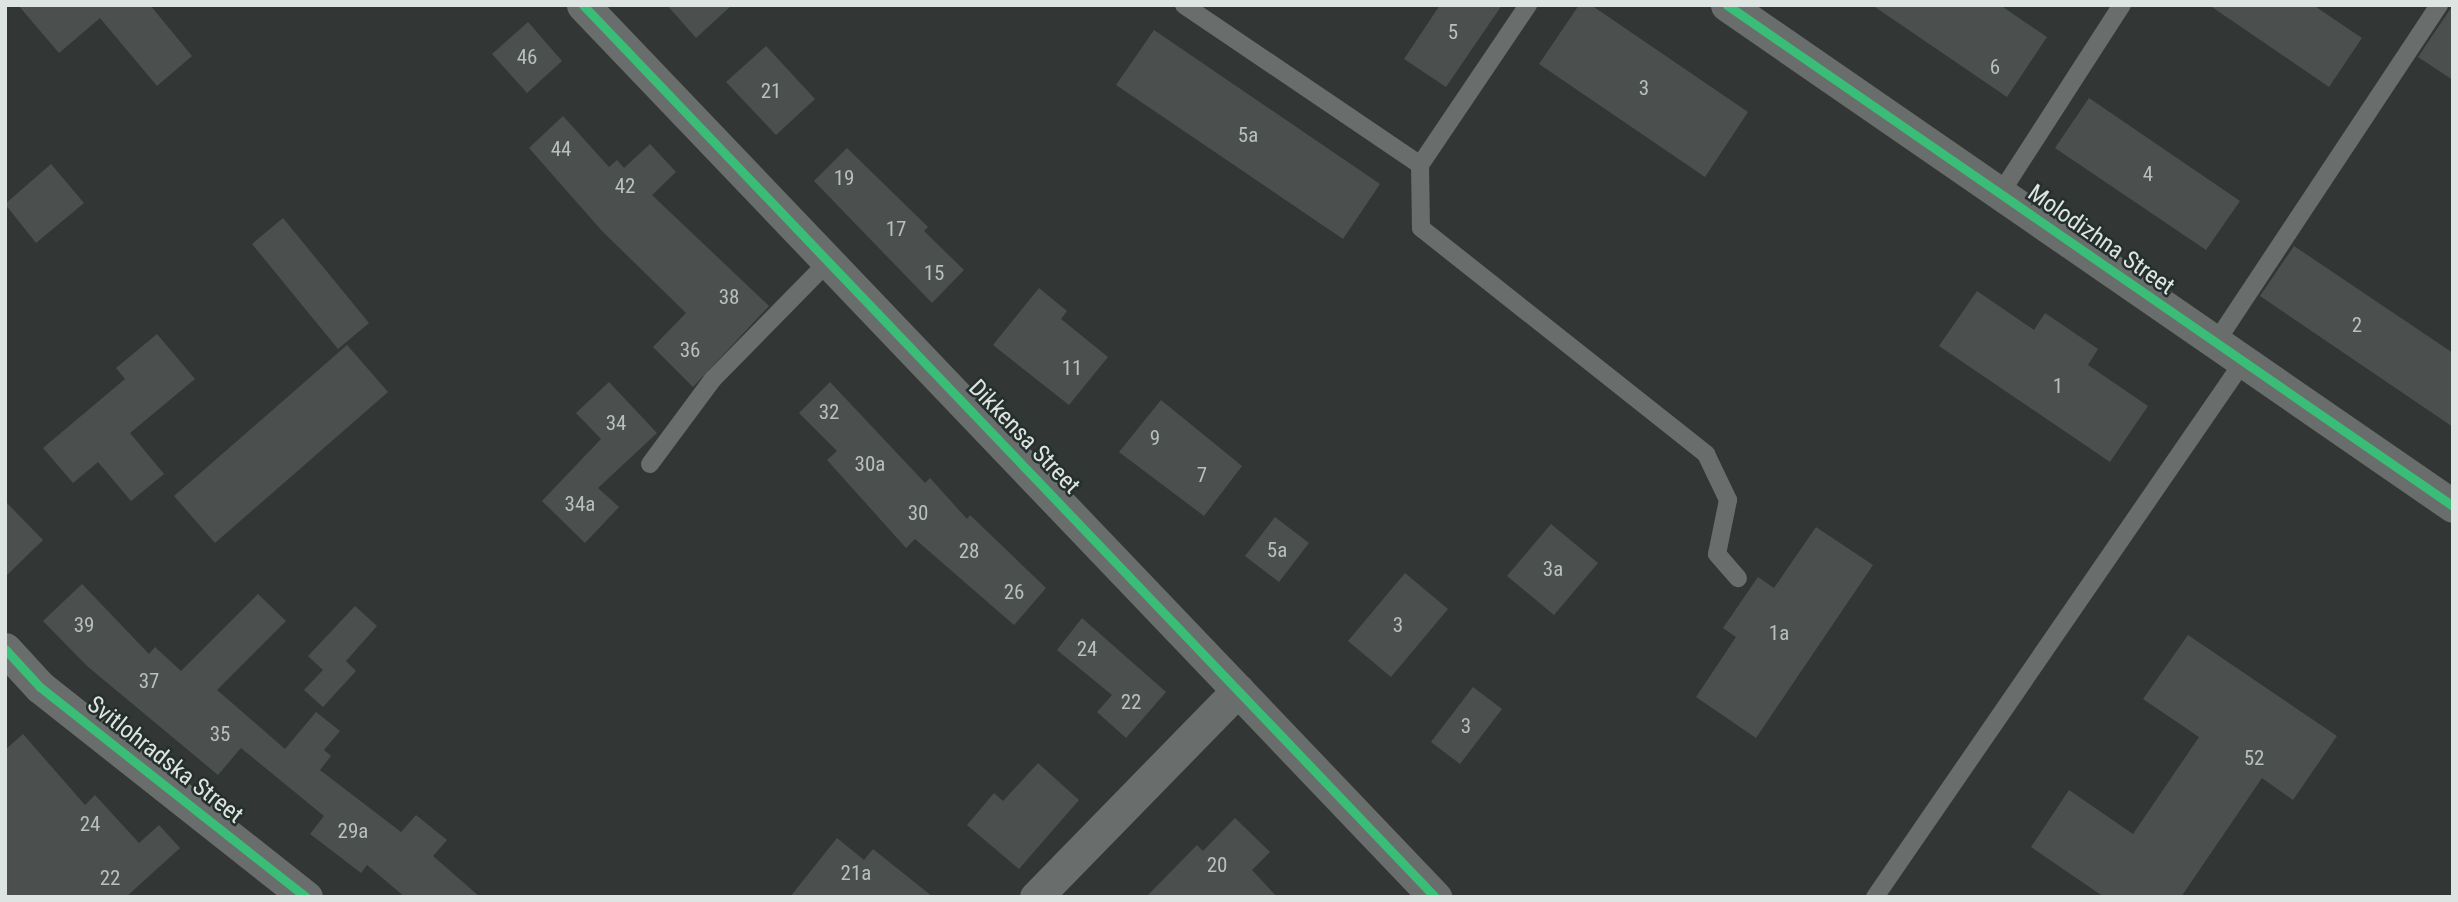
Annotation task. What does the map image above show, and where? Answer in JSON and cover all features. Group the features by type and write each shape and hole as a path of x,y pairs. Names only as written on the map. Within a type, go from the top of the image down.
{"street":[{"name":"Dikkensa Street","path":"583,5 1435,897"},
{"name":"Molodizhna Street","path":"1727,5 2453,506"},
{"name":"Svitlohradska Street","path":"5,649 40,687 306,897"},
{"path":"1035,897 1238,690"}],"lane":[{"path":"1184,5 1420,165"},
{"path":"1528,5 1420,165 1421,228 1706,454 1728,500 1717,554 1738,578"},
{"path":"2000,194 2122,5"},
{"path":"2216,342 2439,5"},
{"path":"650,464 713,379 829,261"},
{"path":"1875,897 2244,362"}],"building":[{"path":"18,5 150,5 192,56 157,86 100,18 59,53"},
{"path":"667,5 732,5 696,38"},
{"path":"1440,5 1502,5 1446,87 1404,59"},
{"path":"1579,5 1591,5 1748,112 1705,177 1539,64"},
{"path":"1872,5 2000,5 2047,37 2007,97"},
{"path":"2209,5 2313,5 2362,38 2329,87"},
{"path":"2453,5 2453,80 2418,57"},
{"path":"528,22 562,61 527,93 492,54"},
{"path":"1154,30 1380,184 1343,239 1116,85"},
{"path":"766,46 815,99 776,135 726,82"},
{"path":"2089,98 2240,201 2206,250 2055,148"},
{"path":"563,116 609,167 617,160 624,168 650,144 676,172 652,195 769,306 693,387 653,347 686,313 602,231 529,148"},
{"path":"847,148 928,227 924,231 964,270 932,303 814,181"},
{"path":"51,164 84,203 36,243 5,204"},
{"path":"283,218 369,323 338,349 252,244"},
{"path":"2294,246 2453,353 2453,427 2260,296"},
{"path":"1039,288 1067,311 1061,319 1108,357 1069,405 993,345"},
{"path":"1977,291 2034,330 2045,313 2098,349 2088,365 2148,406 2110,462 1939,346"},
{"path":"157,334 195,379 130,433 164,474 131,501 98,462 73,483 43,448 125,379 116,368"},
{"path":"347,345 388,392 215,543 174,496"},
{"path":"609,382 657,433 598,488 619,507 585,543 542,501 601,439 576,413"},
{"path":"830,382 925,483 930,478 967,519 970,515 1046,588 1014,625 915,539 906,548 827,460 837,451 799,413"},
{"path":"1161,400 1242,466 1204,516 1119,452"},
{"path":"5,501 43,540 5,577"},
{"path":"1275,517 1309,543 1279,582 1245,556"},
{"path":"1551,524 1598,563 1554,615 1507,576"},
{"path":"1816,527 1873,565 1756,738 1696,697 1736,637 1723,628 1758,577 1774,588"},
{"path":"1405,573 1448,609 1391,677 1348,641"},
{"path":"82,584 149,654 155,647 181,671 258,594 286,621 217,690 285,749 316,712 340,731 324,750 331,756 320,770 401,832 416,815 447,840 433,856 480,897 405,897 367,865 361,873 310,834 324,816 241,748 218,775 87,666 43,621"},
{"path":"355,606 377,626 346,661 356,671 323,707 304,690 323,670 308,656"},
{"path":"1082,618 1166,692 1126,738 1097,712 1112,695 1057,650"},
{"path":"2188,635 2337,736 2293,800 2262,778 2181,897 2104,897 2031,847 2069,790 2133,834 2199,737 2143,699"},
{"path":"1473,687 1502,709 1460,764 1431,742"},
{"path":"23,734 85,805 95,795 139,843 159,825 180,848 126,897 5,897 5,750"},
{"path":"1038,763 1079,800 1019,869 967,825 994,793 1003,801"},
{"path":"1235,818 1270,852 1252,870 1277,897 1146,897 1197,845 1203,851"},
{"path":"837,838 864,860 873,849 933,897 790,897"}],"cycle path":[{"path":"583,5 1435,897"},
{"path":"1727,5 2453,506"},
{"path":"5,649 40,687 306,897"}]}
